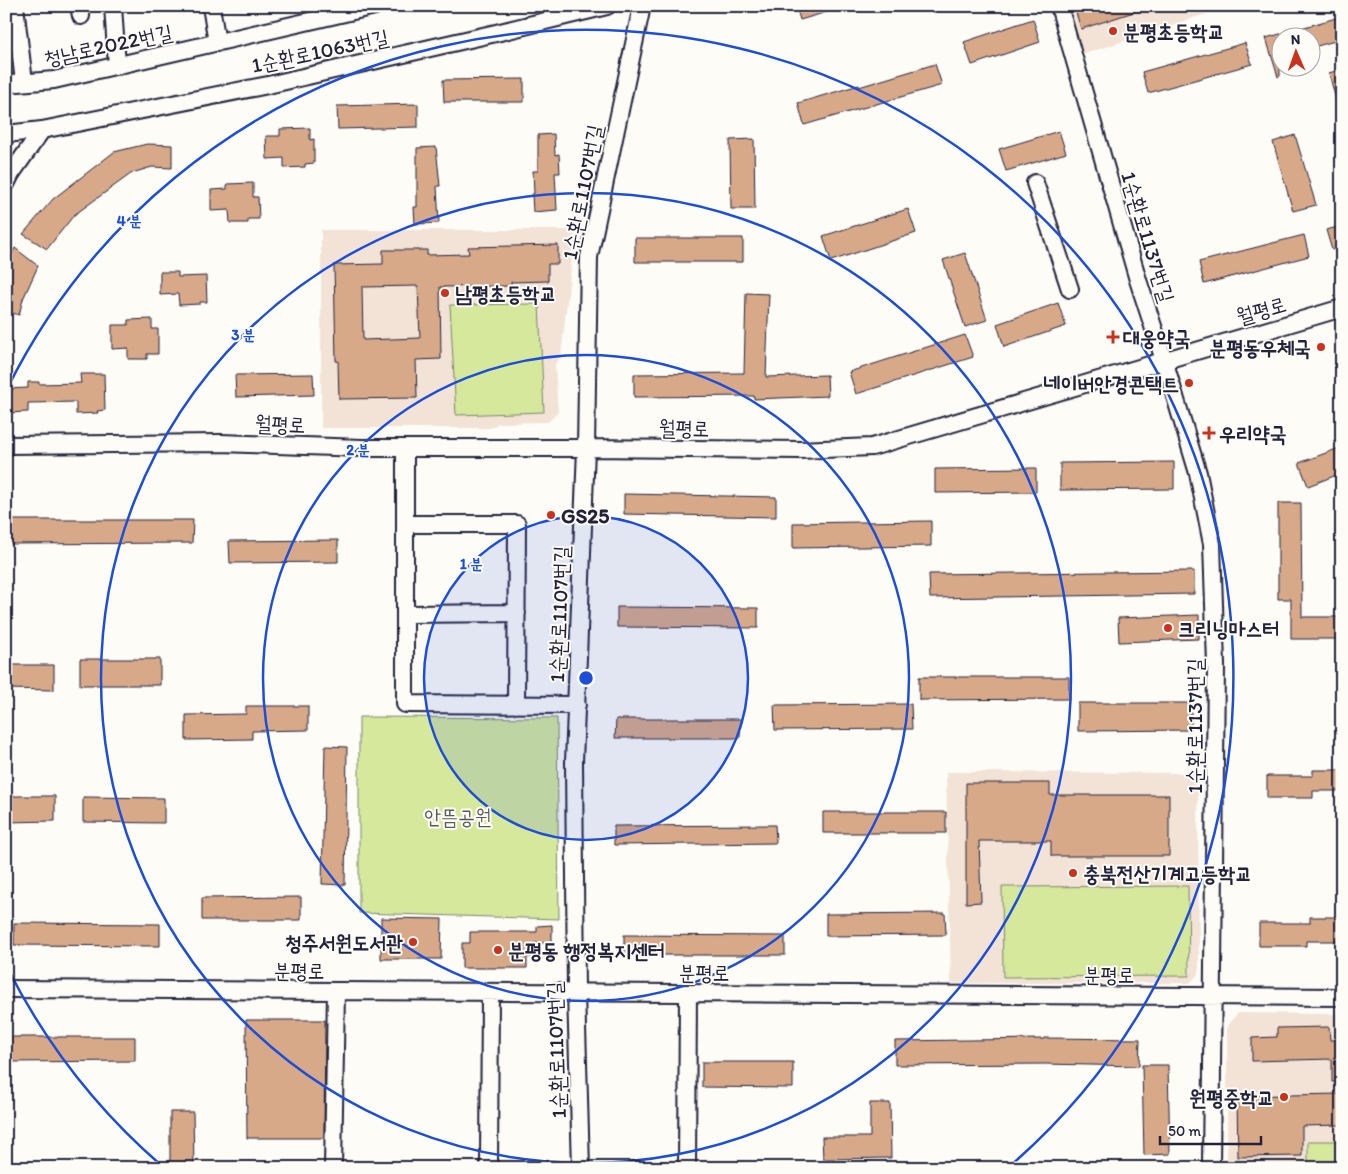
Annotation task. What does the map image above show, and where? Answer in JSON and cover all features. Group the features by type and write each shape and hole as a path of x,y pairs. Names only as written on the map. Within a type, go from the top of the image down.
{"street":[{"name":"청남로2022번길","path":"15,6 24,82"},
{"path":"113,6 117,66"},
{"path":"211,6 217,43"},
{"name":"청남로2022번길","path":"6,84 54,80 375,6"},
{"name":"1순환로1063번길","path":"6,134 42,130 268,84 607,6"},
{"name":"1순환로1107번길","path":"581,1168 576,992 574,762 586,448 589,257 642,6"},
{"name":"1순환로1137번길","path":"1058,6 1138,280 1198,473 1212,544 1216,665 1211,1168"},
{"path":"6,184 42,130"},
{"path":"1035,182 1070,289"},
{"name":"월평로","path":"6,445 221,443 405,448 799,450 872,447 1342,308"},
{"path":"405,448 405,704 577,705"},
{"path":"405,524 517,524 516,705"},
{"path":"405,614 517,613"},
{"name":"분평로","path":"6,989 1342,997"},
{"path":"333,1168 336,991"},
{"path":"488,1168 490,992"},
{"path":"687,1168 688,993"}],"shaded area":[{"name":"분평초등학교","path":"1065,6 1230,6 1078,56"},
{"name":"남평초등학교","path":"321,230 575,230 561,356 555,364 558,412 548,422 499,423 490,428 321,428"},
{"name":"충북전산기계고등학교","path":"946,772 1198,773 1199,973 1190,983 951,983"},
{"name":"원평중학교","path":"1238,1013 1342,1014 1342,1168 1227,1168 1227,1026"}],"green space":[{"path":"539,304 544,412 456,415 450,305"},
{"name":"안뜸공원","path":"359,717 557,718 559,919 359,913"},
{"path":"1188,886 1189,976 1003,977 1002,887"},
{"path":"1308,1141 1342,1141 1342,1168 1240,1168 1240,1166 1308,1167"}],"building":[{"path":"796,6 837,6 837,9 800,20"},
{"path":"1074,6 1142,6 1143,9 1081,29"},
{"path":"1336,18 1342,39 1320,45 1320,28 1301,28"},
{"path":"1033,19 1040,42 972,65 964,42"},
{"path":"1270,37 1270,51 1266,38"},
{"path":"1245,43 1252,64 1148,93 1142,72"},
{"path":"935,64 942,85 804,125 798,103"},
{"path":"1342,69 1342,108 1338,108 1329,73"},
{"path":"524,79 524,102 444,102 443,80"},
{"path":"418,104 418,127 338,129 337,106"},
{"path":"310,128 310,140 314,139 314,163 305,164 305,167 284,168 284,158 267,159 266,136 280,136 280,129"},
{"path":"1059,131 1066,153 1006,171 999,149"},
{"path":"554,134 555,155 559,154 560,173 555,173 557,210 533,212 533,171 538,171 538,135"},
{"path":"1295,135 1316,205 1293,211 1273,142"},
{"path":"754,139 755,209 731,209 730,140"},
{"path":"147,144 172,145 172,168 152,167 132,173 74,215 47,249 23,234 53,199 114,152"},
{"path":"436,147 440,186 437,186 439,223 415,224 414,207 417,207 417,148"},
{"path":"253,183 253,197 258,197 259,219 248,219 248,223 230,223 229,210 211,211 211,190 227,189 227,184"},
{"path":"908,209 916,233 831,261 823,236"},
{"path":"1342,226 1342,248 1332,250 1326,230"},
{"path":"1304,235 1309,256 1204,284 1199,262"},
{"path":"635,238 743,238 743,262 635,262"},
{"path":"558,245 558,264 548,264 548,281 511,282 511,286 440,287 441,359 416,360 417,398 339,399 338,361 336,361 334,265 383,264 383,250 427,250 427,255 469,254 468,247","holes":["418,286 420,338 363,340 362,287"]},
{"path":"15,248 38,266 23,299 19,315 6,311 6,272 10,257"},
{"path":"965,253 987,320 965,327 943,260"},
{"path":"160,272 178,272 178,277 206,276 207,302 179,305 178,294 160,295"},
{"path":"746,293 769,294 766,377 827,375 828,396 754,399 754,396 634,397 634,374 744,373"},
{"path":"1058,303 1066,326 1004,347 997,324"},
{"path":"152,319 152,329 158,329 158,354 147,354 147,359 128,359 128,348 112,349 112,325 128,325 128,320"},
{"path":"965,335 973,357 856,394 849,372"},
{"path":"80,374 104,374 105,410 97,411 98,413 76,414 76,402 28,403 28,412 6,413 6,389 28,388 28,382 39,382 39,384 81,383"},
{"path":"313,374 314,395 236,397 235,375"},
{"path":"1342,447 1342,473 1308,486 1299,463"},
{"path":"1174,462 1174,489 1060,490 1060,463"},
{"path":"1036,468 1036,492 935,493 935,469"},
{"path":"624,494 776,497 776,517 624,514"},
{"path":"1278,503 1301,503 1302,617 1342,617 1342,639 1291,639 1291,599 1278,599"},
{"path":"6,520 193,520 192,543 6,544"},
{"path":"931,521 931,546 793,548 793,523"},
{"path":"338,540 338,562 230,563 229,541"},
{"path":"1194,571 1194,594 930,598 929,574"},
{"path":"617,607 758,608 758,628 617,627"},
{"path":"1199,615 1199,639 1119,642 1118,618"},
{"path":"80,659 160,659 160,685 80,685"},
{"path":"6,665 54,665 54,690 6,689"},
{"path":"919,677 1069,677 1069,699 919,700"},
{"path":"1078,703 1191,703 1191,730 1078,731"},
{"path":"911,704 912,729 775,730 774,705"},
{"path":"246,706 308,706 308,730 252,731 252,739 186,740 186,715 246,714"},
{"path":"616,719 741,719 740,738 615,738"},
{"path":"325,746 347,747 345,885 322,884"},
{"path":"1313,770 1342,770 1342,791 1313,791 1313,798 1267,798 1267,776 1313,776"},
{"path":"966,783 1050,783 1050,795 1169,795 1169,856 1051,856 1051,841 979,841 981,902 966,903"},
{"path":"6,796 55,796 55,821 6,822"},
{"path":"83,797 164,798 164,823 83,822"},
{"path":"823,812 946,812 946,833 823,833"},
{"path":"775,825 776,843 614,845 614,826"},
{"path":"301,897 301,920 202,920 202,898"},
{"path":"945,913 946,935 826,936 826,914"},
{"path":"1310,917 1342,917 1342,941 1306,941 1306,946 1259,946 1259,923 1310,923"},
{"path":"381,918 442,919 441,959 381,959"},
{"path":"14,923 160,924 160,946 14,945"},
{"name":"분평동 행정복지센터","path":"552,925 552,943 534,943 534,957 527,957 527,968 462,968 462,943 470,943 470,932 537,932 537,926"},
{"path":"624,935 785,936 785,955 624,955"},
{"path":"246,1020 325,1020 324,1138 247,1138"},
{"path":"1329,1027 1330,1040 1342,1040 1342,1082 1332,1082 1332,1059 1252,1061 1252,1038 1277,1037 1277,1028"},
{"path":"6,1037 135,1037 135,1061 6,1062"},
{"path":"1044,1038 1140,1039 1139,1066 1044,1064 895,1065 895,1041"},
{"path":"702,1062 793,1062 793,1088 702,1087"},
{"path":"1142,1065 1168,1065 1170,1154 1144,1155"},
{"path":"1342,1094 1342,1125 1302,1126 1302,1156 1238,1157 1237,1096"},
{"path":"870,1103 890,1103 891,1158 823,1159 822,1137 870,1137"},
{"path":"170,1112 193,1112 194,1168 170,1168"}],"place":[{"name":"분평초등학교","path":"1113,31"},
{"name":"남평초등학교","path":"445,293"},
{"name":"대웅약국","path":"1113,337"},
{"name":"분평동우체국","path":"1321,347"},
{"name":"네이버안경콘택트","path":"1189,383"},
{"name":"우리약국","path":"1209,433"},
{"name":"GS25","path":"551,515"},
{"name":"크리닝마스터","path":"1168,628"},
{"name":"충북전산기계고등학교","path":"1073,873"},
{"name":"청주서원도서관","path":"413,942"},
{"name":"분평동 행정복지센터","path":"498,950"},
{"name":"원평중학교","path":"1284,1097"}]}
